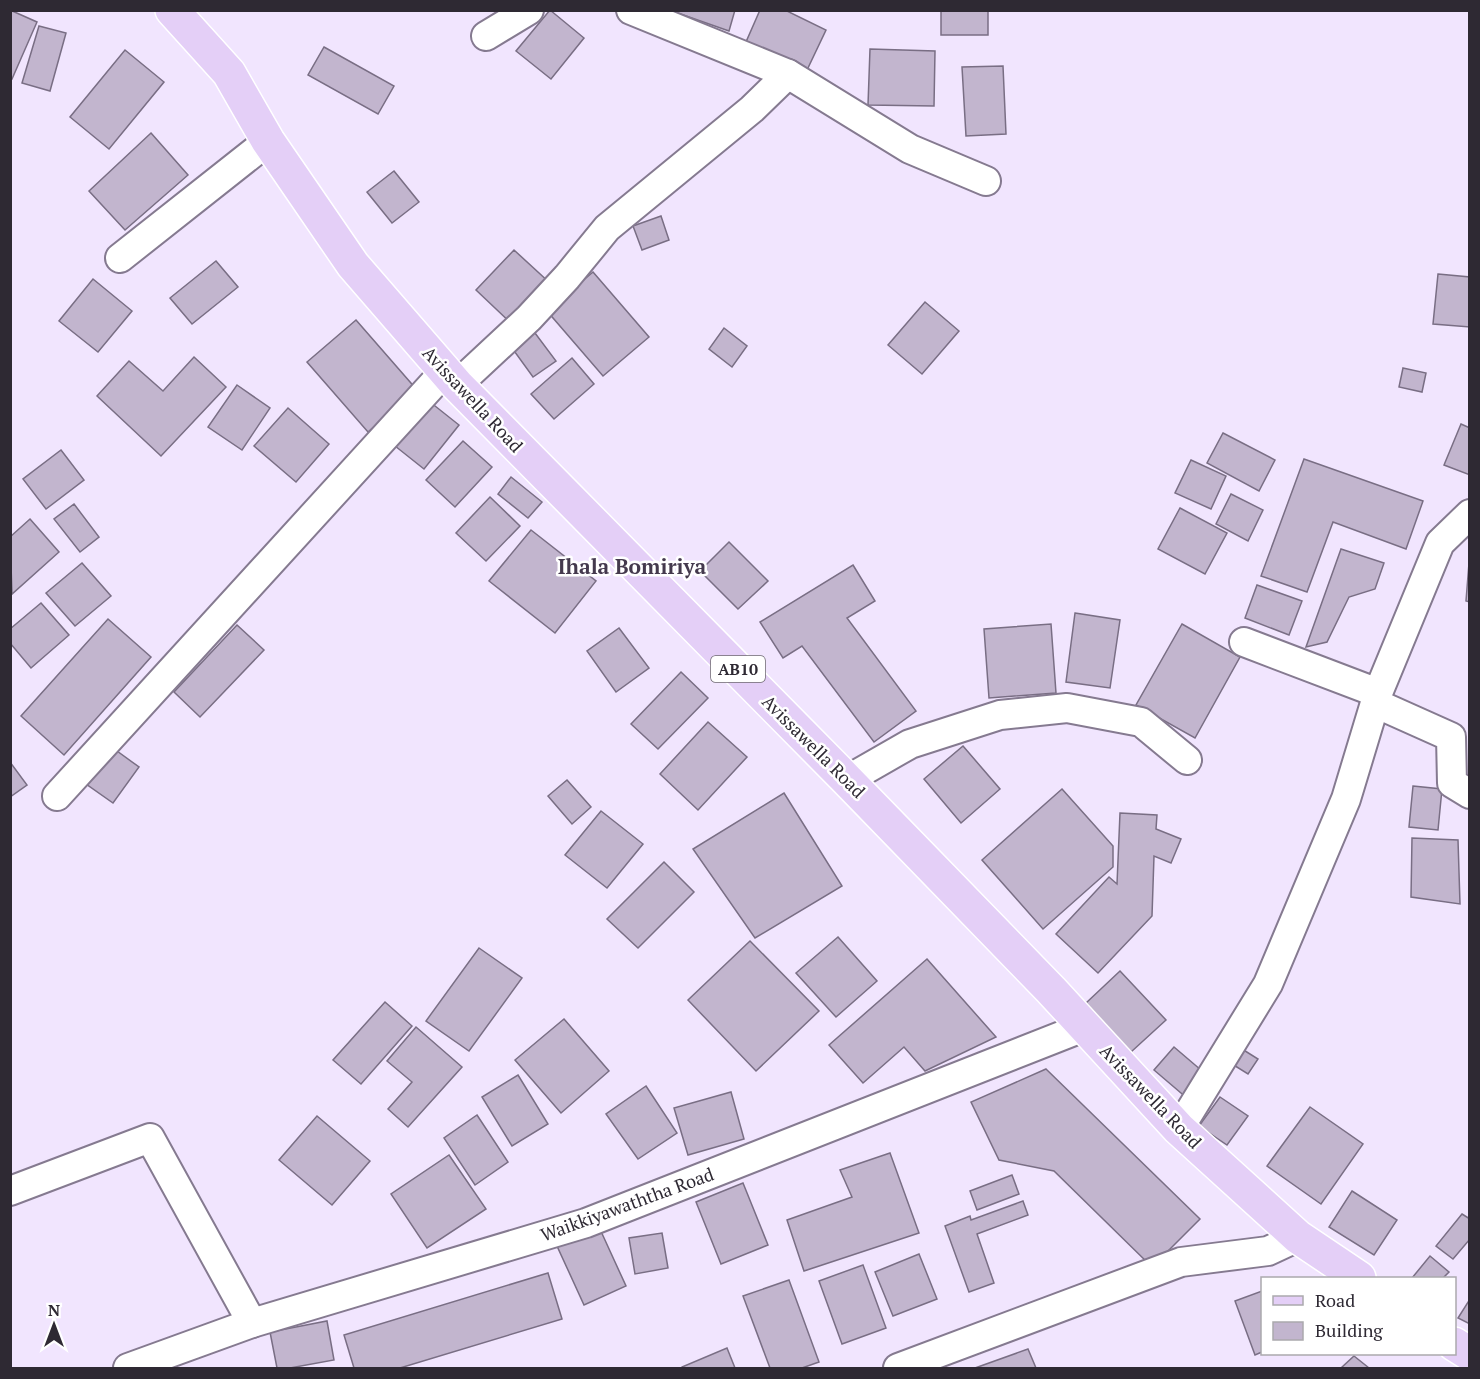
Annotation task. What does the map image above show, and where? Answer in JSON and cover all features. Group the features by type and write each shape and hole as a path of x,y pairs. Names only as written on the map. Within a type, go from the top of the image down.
{"main road":[{"name":"Avissawella Road","path":"172,10 229,73 268,141 353,265 451,378 848,780 1051,990 1179,1129 1298,1237 1358,1277"},
{"path":"1456,1345 1470,1354"}],"street":[{"path":"486,36 530,10"},
{"path":"631,10 788,74 910,149 986,181"},
{"path":"57,796 451,378 529,318 567,277 607,228 752,109 788,74"},
{"path":"120,258 268,141"},
{"path":"1179,1129 1268,984 1346,799 1377,698 1440,543 1470,514"},
{"path":"1244,642 1377,698 1450,737 1452,783 1470,794"},
{"path":"848,780 910,744 977,722 1000,715 1068,708 1141,722 1187,760"},
{"name":"Waikkiyawaththa Road","path":"128,1368 252,1323 586,1223 1084,1027"},
{"path":"10,1191 150,1138 252,1323"},
{"path":"898,1368 1181,1262 1268,1251 1298,1237"}],"building":[{"path":"10,10 37,22 12,79 10,78"},
{"path":"550,10 584,38 551,79 516,51"},
{"path":"669,10 735,10 729,31"},
{"path":"760,10 785,10 826,30 807,70 746,42"},
{"path":"941,10 988,10 988,35 941,35"},
{"path":"39,26 66,33 50,91 22,83"},
{"path":"324,47 394,86 378,114 308,75"},
{"path":"870,49 935,51 934,106 868,105"},
{"path":"125,50 164,82 109,149 70,117"},
{"path":"1003,66 1006,134 966,136 962,67"},
{"path":"151,133 188,175 125,230 89,191"},
{"path":"394,171 419,202 392,223 367,192"},
{"path":"661,216 669,240 642,250 633,226"},
{"path":"514,250 551,284 513,325 476,290"},
{"path":"216,261 238,287 192,324 170,298"},
{"path":"593,272 649,337 603,376 547,311"},
{"path":"1438,274 1470,277 1470,327 1433,324"},
{"path":"93,279 132,311 98,352 59,321"},
{"path":"925,302 959,331 922,374 888,345"},
{"path":"356,320 417,390 368,432 307,362"},
{"path":"529,325 556,361 533,377 512,348"},
{"path":"724,328 747,346 732,367 709,349"},
{"path":"194,357 226,387 161,456 97,396 129,361 163,391"},
{"path":"572,358 594,384 554,419 531,394"},
{"path":"1403,368 1426,373 1422,392 1399,387"},
{"path":"237,385 270,408 242,450 208,427"},
{"path":"425,398 459,425 424,469 390,442"},
{"path":"288,408 329,444 296,482 254,446"},
{"path":"1461,424 1470,428 1470,475 1444,465"},
{"path":"1223,433 1275,460 1259,491 1207,463"},
{"path":"463,441 492,467 455,507 426,480"},
{"path":"61,450 84,480 46,509 23,479"},
{"path":"1304,459 1423,501 1406,549 1333,522 1307,592 1261,576"},
{"path":"1191,460 1226,476 1211,509 1175,493"},
{"path":"511,477 542,502 528,518 498,494"},
{"path":"1231,494 1263,510 1248,541 1216,524"},
{"path":"490,497 520,526 486,561 456,533"},
{"path":"74,504 99,537 80,552 54,519"},
{"path":"1180,508 1227,533 1205,574 1158,549"},
{"path":"30,519 59,552 12,594 10,537"},
{"path":"531,530 596,581 555,633 489,581"},
{"path":"729,542 768,581 738,609 700,571"},
{"path":"1341,549 1384,563 1375,589 1349,597 1327,642 1306,647"},
{"path":"82,563 111,596 75,626 46,593"},
{"path":"1470,563 1470,602 1466,601"},
{"path":"853,565 875,601 847,618 916,711 874,742 802,646 783,658 760,622"},
{"path":"1257,585 1302,601 1289,635 1245,618"},
{"path":"41,603 69,635 31,668 10,643 10,629"},
{"path":"1075,613 1120,620 1110,688 1066,682"},
{"path":"108,619 151,657 64,755 21,716"},
{"path":"1051,624 1056,693 989,698 984,629"},
{"path":"1182,624 1240,657 1195,738 1136,705"},
{"path":"237,625 264,650 200,717 174,692"},
{"path":"619,628 649,668 616,692 587,651"},
{"path":"681,672 708,698 658,749 631,724"},
{"path":"708,722 747,757 698,810 660,774"},
{"path":"106,743 139,767 113,803 79,779"},
{"path":"963,746 1000,789 961,823 924,779"},
{"path":"10,762 27,785 10,797"},
{"path":"567,780 591,807 572,824 548,796"},
{"path":"1413,786 1442,789 1438,830 1409,827"},
{"path":"1062,789 1113,846 1113,867 1043,929 982,860"},
{"path":"784,793 842,886 755,938 693,849"},
{"path":"601,811 643,844 607,888 565,855"},
{"path":"1120,813 1157,815 1156,829 1181,839 1171,863 1154,856 1152,916 1098,973 1056,934 1109,877 1117,884"},
{"path":"1412,838 1458,840 1460,904 1411,897"},
{"path":"664,862 694,892 638,948 607,919"},
{"path":"838,937 877,981 836,1017 796,973"},
{"path":"750,941 819,1011 756,1071 688,1000"},
{"path":"479,948 522,978 469,1051 426,1021"},
{"path":"927,959 996,1037 925,1071 904,1047 863,1083 829,1045"},
{"path":"1120,971 1166,1020 1131,1052 1086,1003"},
{"path":"385,1002 412,1026 361,1084 333,1060"},
{"path":"564,1019 609,1071 561,1113 515,1060"},
{"path":"416,1027 462,1067 408,1127 388,1109 412,1082 387,1061"},
{"path":"1174,1047 1208,1076 1188,1099 1154,1070"},
{"path":"1242,1049 1258,1059 1248,1074 1232,1064"},
{"path":"1046,1069 1200,1219 1152,1267 1054,1171 999,1160 971,1102"},
{"path":"518,1075 548,1124 512,1146 482,1097"},
{"path":"646,1086 677,1133 638,1159 606,1114"},
{"path":"731,1092 744,1139 688,1155 674,1108"},
{"path":"1220,1097 1248,1116 1227,1145 1199,1126"},
{"path":"1310,1107 1363,1144 1321,1204 1267,1166"},
{"path":"477,1115 508,1162 475,1185 444,1138"},
{"path":"317,1116 370,1161 332,1205 279,1160"},
{"path":"890,1153 919,1233 804,1271 787,1220 852,1197 840,1170"},
{"path":"449,1155 486,1209 427,1248 391,1194"},
{"path":"1012,1175 1019,1194 977,1210 970,1191"},
{"path":"743,1183 768,1245 721,1264 696,1202"},
{"path":"1352,1191 1397,1220 1374,1255 1329,1227"},
{"path":"1023,1201 1028,1215 977,1234 994,1283 969,1292 945,1226 970,1216 971,1220"},
{"path":"1462,1214 1470,1219 1470,1239 1453,1259 1436,1246"},
{"path":"599,1227 626,1286 584,1305 557,1246"},
{"path":"662,1233 668,1268 635,1274 629,1238"},
{"path":"919,1254 937,1299 893,1316 875,1272"},
{"path":"1430,1256 1449,1272 1444,1277 1413,1277"},
{"path":"863,1265 886,1328 842,1344 819,1281"},
{"path":"548,1273 562,1319 400,1368 354,1368 344,1335"},
{"path":"789,1280 819,1362 802,1368 770,1368 743,1296"},
{"path":"1261,1291 1261,1352 1255,1355 1235,1301"},
{"path":"1470,1299 1470,1324 1458,1318"},
{"path":"327,1321 334,1360 290,1368 277,1368 270,1332"},
{"path":"727,1348 735,1368 682,1368 682,1367"},
{"path":"1028,1349 1036,1368 975,1368"},
{"path":"1354,1356 1369,1368 1341,1368"}],"district":[{"name":"Ihala Bomiriya","path":"632,566"}]}
